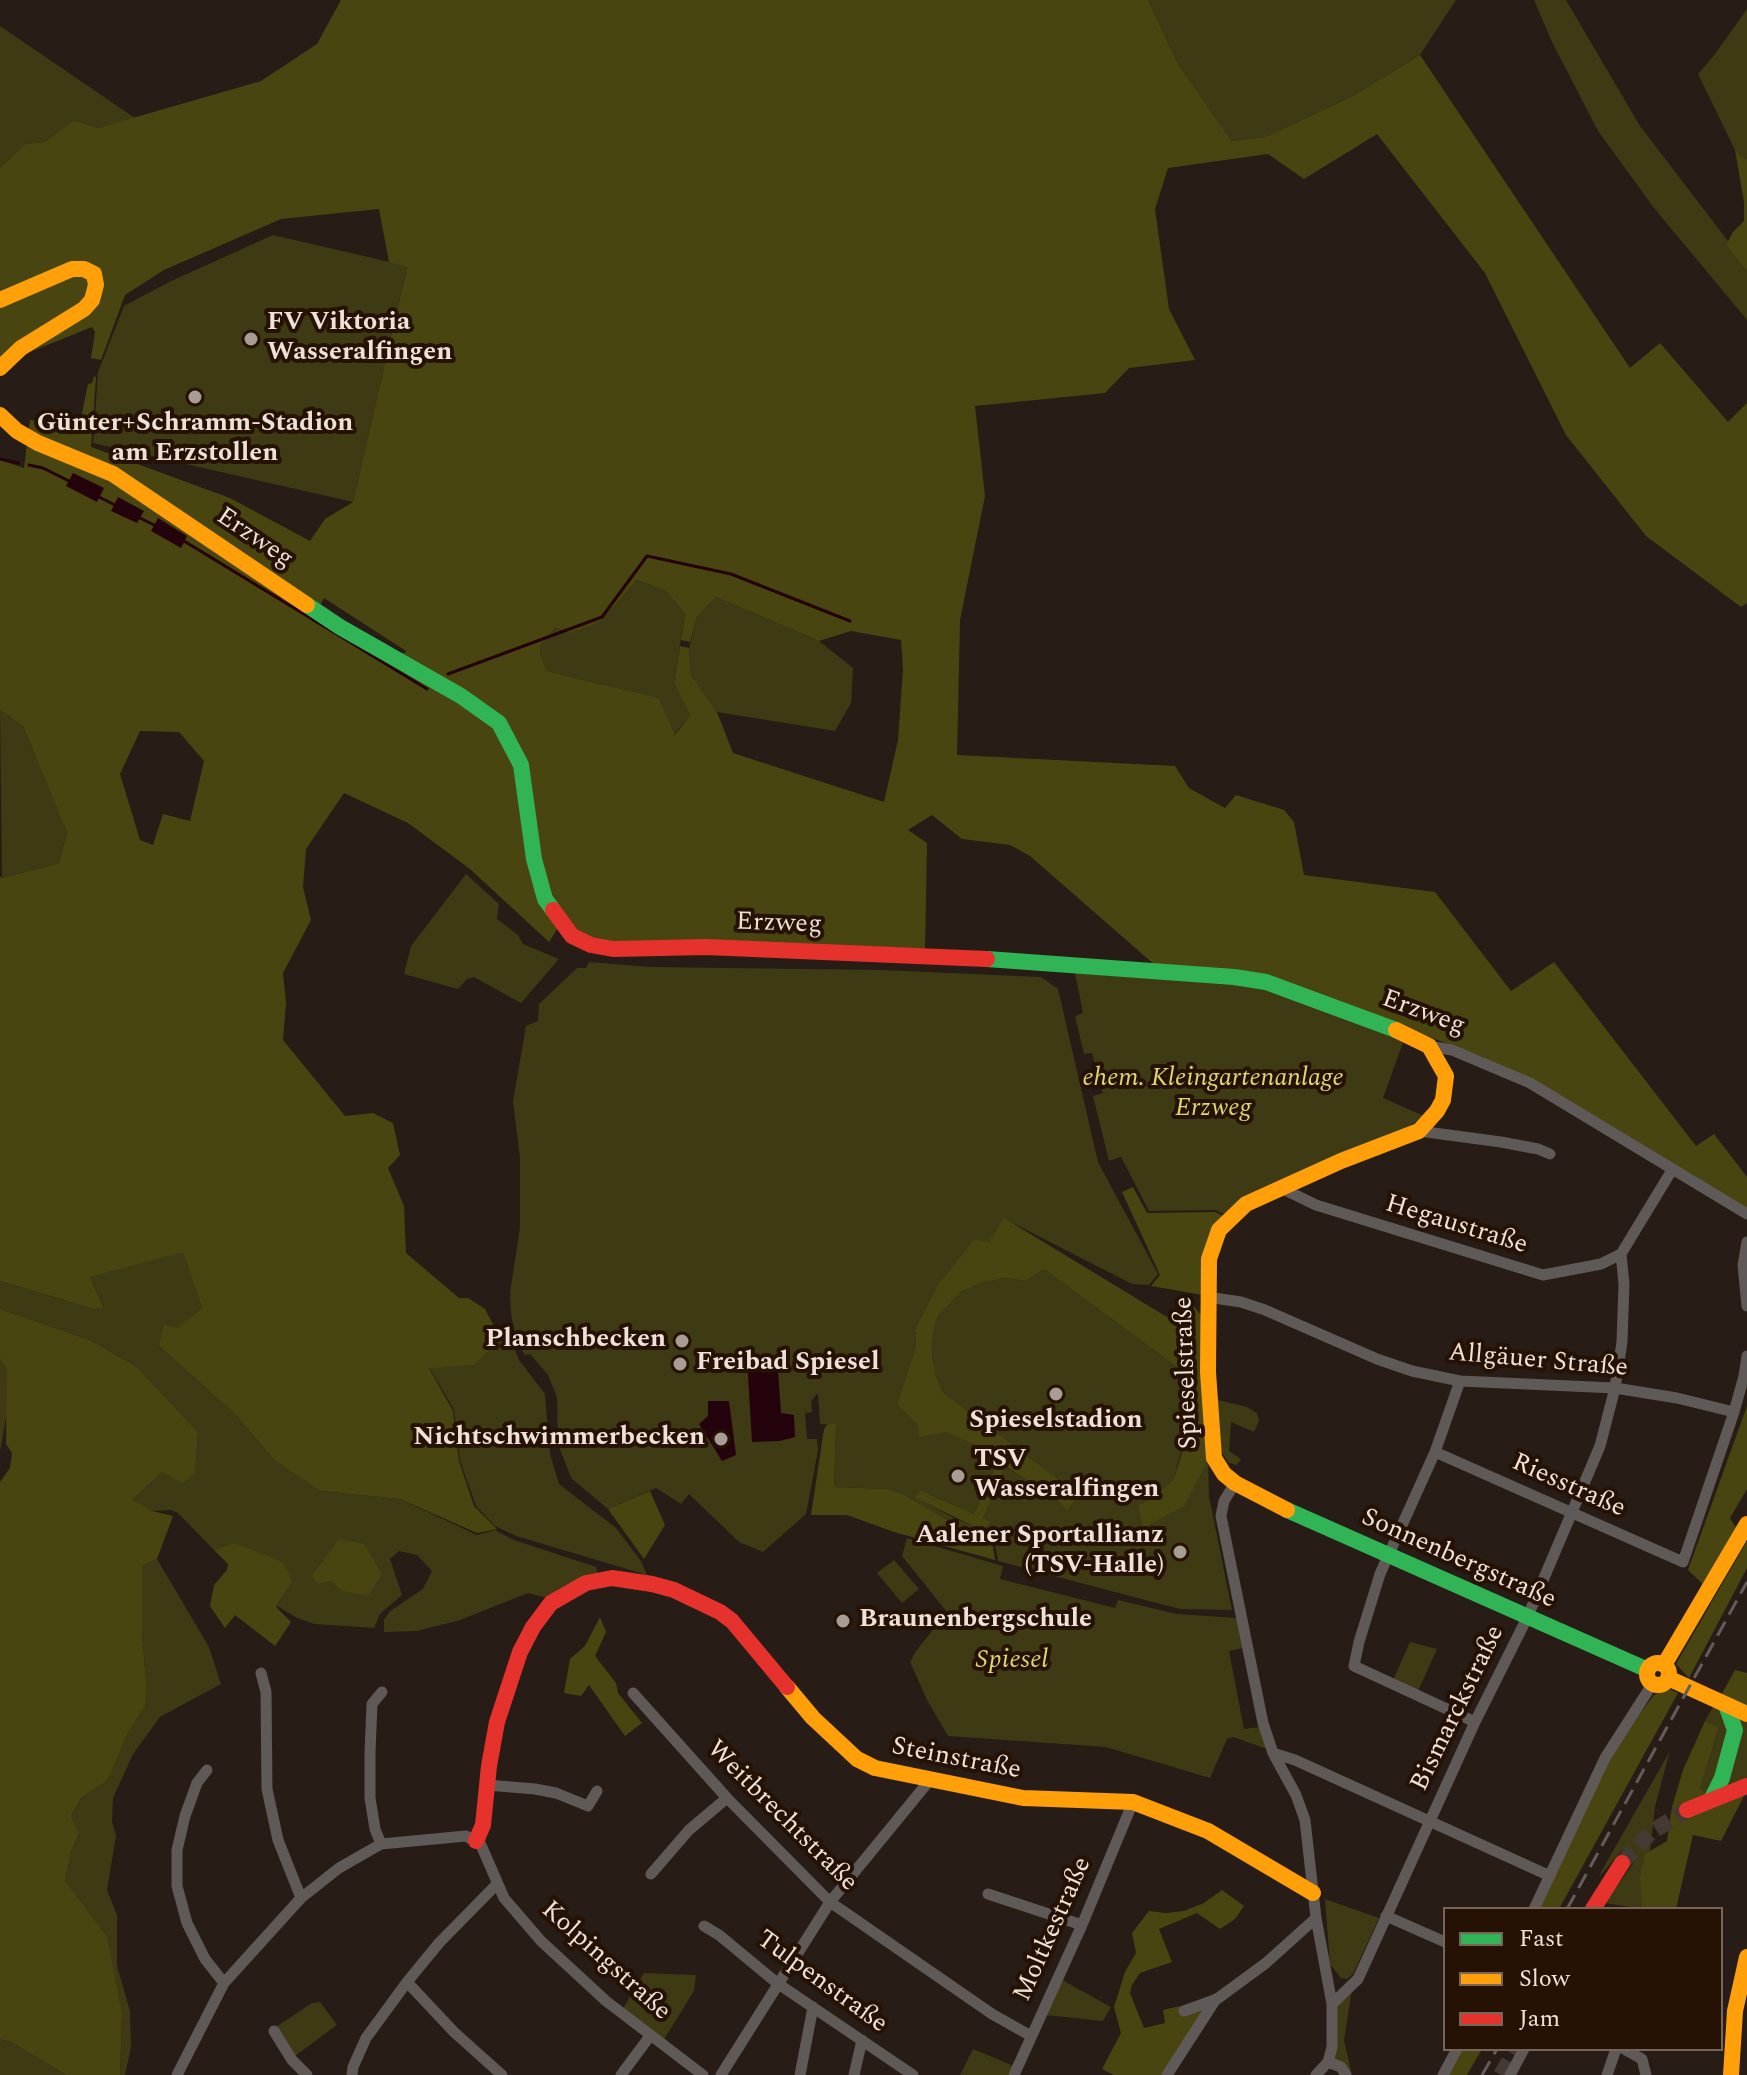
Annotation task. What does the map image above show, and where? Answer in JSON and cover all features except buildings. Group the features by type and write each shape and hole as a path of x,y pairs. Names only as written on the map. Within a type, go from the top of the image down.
{"street":[{"path":"0,300 72,269 84,269 94,274 96,285 92,300 84,309 21,348 0,368"},
{"name":"Erzweg","path":"0,415 17,431 38,443 113,474 340,627 461,696 499,723 521,765 534,859 545,899 572,936 591,945 613,949 706,947 945,956 1234,977 1266,982 1368,1019 1429,1046 1452,1050 1530,1083 1747,1214"},
{"path":"1419,1131 1443,1100 1446,1076 1429,1046"},
{"path":"1419,1131 1501,1142 1550,1154"},
{"name":"Spieselstraße","path":"1243,1488 1224,1474 1214,1458 1207,1297 1209,1259 1219,1230 1246,1204 1419,1131"},
{"path":"1621,1254 1672,1170"},
{"name":"Hegaustraße","path":"1281,1188 1316,1205 1543,1275 1601,1264 1621,1254"},
{"path":"1747,1242 1743,1265 1747,1306"},
{"name":"Bismarckstraße","path":"1332,2004 1358,1979 1475,1722 1527,1618 1600,1446 1615,1388 1622,1342 1624,1284 1621,1254"},
{"name":"Allgäuer Straße","path":"1207,1297 1241,1302 1412,1371 1460,1381 1615,1388 1677,1398 1734,1412"},
{"path":"1734,1412 1747,1356"},
{"path":"1460,1381 1435,1452 1387,1554 1354,1666 1475,1722"},
{"name":"Riesstraße","path":"1435,1452 1683,1562 1734,1412"},
{"path":"1243,1488 1224,1501 1221,1516 1263,1723 1273,1753 1296,1795 1305,1820 1316,1918 1332,2004 1332,2047 1328,2062 1316,2075"},
{"name":"Sonnenbergstraße","path":"1243,1488 1527,1618 1747,1714"},
{"path":"1535,1907 1605,1758 1747,1524"},
{"name":"Steinstraße","path":"487,1785 492,1745 511,1672 533,1627 551,1603 586,1583 612,1578 652,1584 709,1606 732,1621 813,1718 857,1759 875,1768 1023,1798 1133,1802 1208,1831 1313,1893"},
{"path":"261,1673 266,1692 267,1789 278,1840 301,1898"},
{"path":"381,1844 370,1798 370,1752 372,1704 382,1692"},
{"name":"Weitbrechtstraße","path":"633,1693 727,1798 830,1902 980,2006 1031,2036"},
{"path":"1712,1798 1722,1778 1735,1730 1726,1705"},
{"path":"1273,1753 1295,1760 1550,1876"},
{"path":"207,1770 197,1783 185,1816 177,1850 177,1886 187,1923 205,1959 224,1983"},
{"path":"721,2075 830,1902 929,1781"},
{"path":"177,2075 224,1983 301,1898 339,1868 381,1844 466,1836 476,1841 483,1825 487,1785 546,1791 588,1806 597,1791"},
{"path":"1687,1810 1747,1786"},
{"path":"651,1874 689,1830 727,1798"},
{"name":"Moltkestraße","path":"1014,2075 1133,1802"},
{"name":"Kolpingstraße","path":"476,1841 486,1853 504,1898 541,1941 597,1994 703,2075"},
{"path":"1594,1907 1622,1863"},
{"path":"352,2075 366,2038 407,1982 439,1943 497,1884"},
{"path":"988,1894 1082,1925"},
{"path":"1386,1916 1443,1941"},
{"path":"1184,2011 1217,1999 1266,1963 1316,1918"},
{"name":"Tulpenstraße","path":"704,1926 777,1983 913,2075"},
{"path":"1731,2075 1735,2011 1747,1958"},
{"path":"407,1982 454,2032 502,2075"},
{"path":"1167,2075 1217,1999"},
{"path":"800,2075 813,2007"},
{"path":"274,2031 292,2060 307,2075"},
{"path":"621,2075 650,2036"},
{"path":"854,2075 862,2040"},
{"path":"1443,2075 1456,2051"},
{"path":"1510,2075 1523,2051"},
{"path":"1607,2075 1615,2051"},
{"path":"1628,2051 1642,2059 1646,2075"},
{"path":"1328,2062 1341,2067 1346,2075"}],"green space":[{"path":"1148,0 1456,0 1420,55 1353,96 1265,137 1230,141 1178,64"},
{"path":"1534,0 1566,0 1640,126 1728,241 1727,245 1747,271 1747,320 1654,208 1598,131"},
{"path":"1747,9 1747,160 1735,150 1698,74"},
{"path":"0,26 135,118 98,128 74,120 44,142 25,144 0,168"},
{"name":"FV Viktoria Wasseralfingen","path":"273,235 407,266 353,502 93,443 98,372 124,306"},
{"path":"637,580 666,591 685,614 674,681 690,715 674,735 659,698 547,671 540,653 541,645 556,627 600,622"},
{"path":"716,597 819,641 853,668 851,703 835,731 717,712 691,675 689,648 697,617"},
{"path":"0,710 23,726 67,831 59,863 2,878"},
{"path":"466,874 499,904 497,919 518,935 523,944 559,959 521,1003 474,977 467,979 458,989 404,974 411,946"},
{"path":"589,962 652,967 882,970 1041,977 1058,989 1098,1162 1158,1274 1149,1285 1132,1284 1005,1219 915,1329 916,1346 897,1404 945,1432 1000,1456 974,1514 920,1490 916,1498 982,1529 990,1522 983,1518 1004,1466 1060,1501 1067,1509 1079,1495 943,1392 932,1356 933,1332 938,1316 961,1292 1004,1278 1026,1281 1044,1269 1178,1368 1186,1390 1185,1437 1174,1478 1153,1498 1138,1505 1144,1528 1208,1460 1209,1496 1232,1610 1181,1609 998,1561 995,1544 989,1538 944,1518 903,1494 888,1489 834,1487 836,1425 820,1424 818,1393 811,1401 812,1412 805,1413 807,1439 817,1439 818,1451 806,1514 763,1552 739,1542 689,1494 681,1504 656,1488 608,1509 571,1478 558,1444 557,1397 548,1375 530,1354 525,1355 516,1341 511,1313 510,1293 520,1227 520,1158 513,1101 526,1026 538,1021 539,1004 577,968 586,968"},
{"name":"ehem. Kleingartenanlage Erzweg","path":"1075,973 1264,986 1404,1040 1383,1098 1424,1116 1392,1139 1226,1215 1216,1210 1149,1211 1121,1157 1109,1161 1093,1096 1103,1093 1092,1053 1084,1054 1075,1016 1083,1013"},
{"path":"183,1251 202,1308 159,1346 235,1414 275,1461 320,1491 400,1499 477,1535 495,1530 514,1540 596,1567 598,1574 547,1598 528,1593 460,1620 417,1631 384,1632 384,1620 390,1611 423,1589 432,1571 417,1555 399,1551 390,1559 402,1595 380,1614 374,1628 315,1624 277,1606 292,1582 234,1543 214,1550 178,1513 152,1511 131,1501 162,1472 195,1474 198,1432 137,1367 90,1340 0,1309 0,1281 94,1309 104,1306 90,1277"},
{"path":"507,1330 519,1360 545,1394 550,1454 559,1484 616,1528 641,1561 647,1575 516,1536 495,1526 476,1506 460,1461 454,1410 429,1367 475,1365"},
{"path":"0,1359 7,1370 8,1407 0,1452"},
{"path":"1214,1399 1247,1407 1257,1413 1259,1421 1254,1432 1231,1422 1229,1451 1241,1459 1237,1465 1229,1463 1219,1449"},
{"name":"Spiesel","path":"907,1538 1003,1566 1000,1579 1115,1608 1118,1600 1177,1614 1237,1618 1244,1648 1229,1651 1244,1729 1260,1727 1267,1749 1233,1737 1227,1739 1210,1778 1106,1747 948,1736 910,1662 947,1612 902,1556"},
{"path":"157,1559 209,1647 221,1684 160,1717 133,1754 113,1798 112,1822 116,1836 107,1890 117,1915 117,1966 130,2011 131,2047 125,2075 120,2075 122,2014 65,1881 71,1852 79,1835 71,1816 81,1798 108,1780 128,1733 145,1706 142,1566"},
{"path":"894,1560 919,1589 902,1603 877,1573"},
{"path":"1410,1642 1437,1649 1418,1691 1393,1680"},
{"path":"1714,1705 1747,1718 1747,1791 1706,1796 1700,1788 1719,1727 1705,1721"},
{"path":"1670,1751 1655,1806 1650,1852 1645,1855 1641,1877 1642,1907 1605,1903 1635,1861 1622,1850 1599,1877"},
{"path":"1325,1899 1379,1918 1353,1974 1347,1979 1341,1978 1330,1964"},
{"path":"644,1973 696,1975 694,1991 663,2041 622,2010"},
{"path":"1062,1980 1111,2007 1103,2021 1046,2015"},
{"path":"1352,1989 1344,2040 1352,2075 1348,2075 1331,2060 1337,2006"},
{"path":"320,2002 337,2025 295,2056 276,2027 312,2003"},
{"path":"0,2039 11,2042 66,2075 0,2075"},
{"path":"973,2049 1014,2066 1011,2075 960,2075"}],"shaded area":[{"path":"341,0 1148,0 1178,64 1231,141 1265,137 1353,96 1420,55 1630,368 1660,343 1728,422 1747,403 1747,603 1741,607 1646,536 1566,435 1485,273 1377,134 1304,179 1268,154 1168,168 1155,209 1169,309 1195,360 1129,368 1105,393 975,406 985,496 960,620 957,755 1175,766 1189,788 1225,808 1236,795 1284,810 1294,822 1304,875 1435,892 1511,991 1554,962 1696,1146 1714,1134 1747,1177 1747,1209 1483,1057 1299,988 1156,966 1030,856 1010,845 962,839 932,815 908,830 927,843 925,949 758,942 608,941 580,934 566,915 549,942 470,869 408,823 344,793 306,849 303,887 311,920 283,973 286,1003 283,1040 345,1116 373,1113 393,1123 400,1155 388,1168 404,1206 406,1253 459,1298 468,1298 485,1309 494,1326 494,1345 475,1365 429,1368 453,1411 459,1461 474,1506 497,1529 477,1533 400,1499 320,1491 275,1461 235,1414 159,1346 164,1325 178,1328 202,1308 183,1252 90,1277 104,1307 94,1309 0,1281 0,876 59,863 67,832 23,726 0,710 0,460 24,468 30,420 80,423 88,384 92,383 94,376 91,447 230,498 310,541 325,519 353,502 407,267 389,262 379,209 281,219 164,270 125,295 101,360 91,358 95,332 92,327 0,367 0,168 25,144 44,142 74,120 98,128 261,81 317,44","holes":["637,580 666,591 685,614 681,640 690,642 697,617 716,597 819,641 851,631 901,640 903,669 898,740 884,802 733,753 717,712 691,675 689,648 680,646 674,682 690,715 675,735 659,698 547,671 540,653 541,645 556,627 569,633 600,622","324,598 406,651 406,652 385,661 312,621","140,731 179,732 204,761 190,821 163,814 153,845 140,840 120,774"]},
{"path":"1735,150 1747,160 1747,271 1726,245 1744,221"},
{"path":"73,473 104,488 97,502 66,486"},
{"path":"118,497 144,511 137,523 111,511"},
{"path":"158,518 187,536 181,548 151,531"},
{"path":"1133,1187 1147,1213 1215,1212 1224,1216 1203,1295 1151,1286 1160,1275 1122,1192"},
{"path":"1004,1218 1167,1317 1191,1302 1202,1317 1208,1460 1184,1506 1143,1528 1138,1505 1153,1498 1174,1478 1181,1456 1185,1437 1186,1390 1178,1368 1044,1269 1026,1281 1004,1278 961,1292 938,1316 933,1332 932,1356 943,1392 1079,1495 1067,1510 1059,1501 1005,1466 983,1518 991,1522 982,1530 915,1498 920,1490 974,1514 1000,1456 945,1432 919,1437 918,1424 897,1404 916,1346 915,1330 939,1284 974,1240 989,1242"},
{"path":"0,1309 90,1340 137,1367 198,1432 195,1474 183,1483 162,1472 132,1500 152,1511 173,1516 157,1559 142,1566 145,1706 128,1733 108,1780 81,1798 71,1816 79,1834 71,1852 65,1881 107,1937 122,2014 120,2075 66,2075 11,2042 0,2039 0,1482 10,1468 12,1453 6,1444 7,1370 0,1359"},
{"path":"777,1357 781,1413 794,1415 795,1437 752,1442 747,1358"},
{"name":"Nichtschwimmerbecken","path":"708,1401 729,1401 736,1455 722,1461 699,1424 708,1416"},
{"path":"1747,1406 1747,1489 1730,1518 1739,1533 1705,1586 1688,1570"},
{"path":"828,1424 836,1424 834,1487 888,1489 903,1494 944,1518 989,1538 995,1560 894,1532 847,1515 811,1515 824,1429"},
{"path":"650,1491 665,1525 644,1559 608,1509"},
{"path":"339,1539 364,1544 382,1574 368,1596 342,1591 331,1581 318,1584 312,1576"},
{"path":"1747,1541 1747,1568 1689,1678 1676,1664"},
{"path":"234,1543 283,1562 292,1582 276,1607 291,1622 275,1646 235,1615 225,1628 210,1606 214,1585 227,1570 228,1564 214,1550"},
{"path":"600,1617 606,1632 595,1656 616,1683 618,1693 642,1723 625,1736 589,1685 581,1696 564,1693 570,1659 585,1646"},
{"path":"1735,1670 1747,1673 1747,1708 1720,1697"},
{"path":"1667,1688 1678,1693 1560,1907 1537,1907 1606,1759 1654,1695"},
{"path":"1705,1721 1719,1727 1700,1788 1707,1796 1745,1794 1721,1841 1693,1835 1676,1907 1642,1907 1640,1877 1645,1854 1667,1841 1672,1807 1683,1770"},
{"path":"1222,1890 1244,1906 1235,1919 1220,1929 1197,1913 1159,1929 1172,1962 1140,1973 1132,1985 1130,1993 1144,2028 1165,2023 1163,2010 1180,2006 1184,2016 1207,2007 1163,2075 1114,2075 1102,2069 1121,2033 1114,2007 1125,1972 1136,1953 1132,1933 1149,1911 1184,1911 1204,1903"},
{"path":"1459,2051 1481,2051 1467,2075 1445,2075"}],"waterway":[{"path":"0,459 18,463"},
{"path":"29,465 43,468 71,482"},
{"path":"99,497 117,506"},
{"path":"138,517 156,526"},
{"path":"184,541 427,689"},
{"path":"448,674 602,617 647,556 731,574 850,621"}],"tunnel":[{"path":"1622,1863 1650,1833 1687,1810"},
{"path":"1501,2075 1515,2051"}],"railway":[{"path":"1568,1907 1747,1582"},
{"path":"1482,2075 1496,2051"}],"traffic: fast":[{"path":"307,605 461,696 499,723 521,765 534,859 545,899 553,910"},
{"path":"987,959 1266,982 1396,1030"},
{"path":"1287,1510 1648,1670"},
{"path":"1712,1798 1722,1778 1735,1730 1726,1705"}],"traffic: slow":[{"path":"0,300 72,269 84,269 94,274 96,285 92,300 84,309 21,348 0,368"},
{"path":"0,415 17,431 38,443 113,474 307,605"},
{"path":"1287,1510 1235,1483 1224,1474 1214,1458 1208,1372 1209,1259 1219,1230 1246,1204 1341,1161 1419,1131 1437,1111 1443,1100 1446,1076 1429,1046 1396,1030"},
{"path":"1664,1665 1747,1524"},
{"path":"1658,1663 1666,1666 1669,1674 1666,1682 1658,1685 1650,1682 1647,1674 1650,1666 1658,1663"},
{"path":"1668,1678 1747,1714"},
{"path":"787,1687 813,1718 857,1759 875,1768 1023,1798 1133,1802 1208,1831 1313,1893"},
{"path":"1731,2075 1735,2011 1747,1957"}],"traffic: jam":[{"path":"553,910 572,936 591,945 613,949 706,947 987,959"},
{"path":"476,1841 483,1825 497,1722 520,1652 551,1603 586,1583 612,1578 652,1584 674,1590 720,1612 732,1621 787,1687"},
{"path":"1687,1810 1747,1786"},
{"path":"1594,1907 1622,1863"}],"place":[{"name":"FV Viktoria Wasseralfingen","path":"251,339"},
{"name":"Günter+Schramm-Stadion am Erzstollen","path":"195,397"},
{"name":"Planschbecken","path":"682,1341"},
{"name":"Freibad Spiesel","path":"680,1364"},
{"name":"Spieselstadion","path":"1056,1394"},
{"name":"Nichtschwimmerbecken","path":"721,1439"},
{"name":"TSV Wasseralfingen","path":"958,1476"},
{"name":"Aalener Sportallianz (TSV-Halle)","path":"1180,1552"},
{"name":"Braunenbergschule","path":"843,1621"}]}
